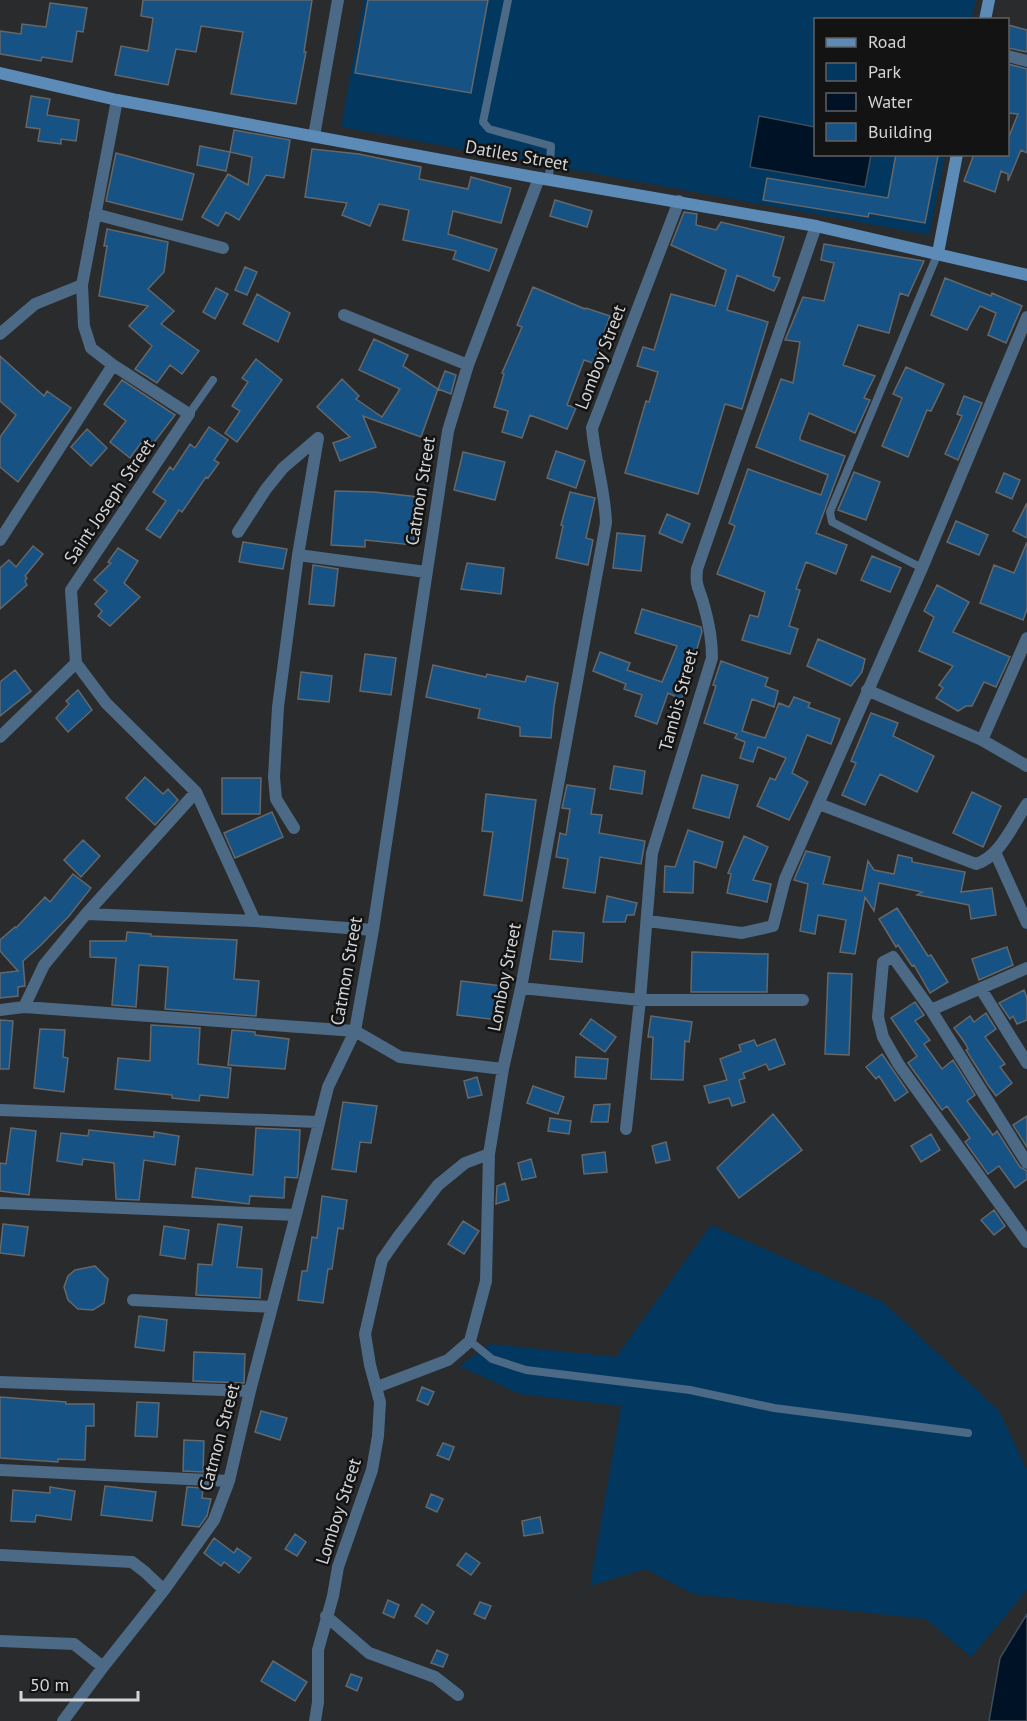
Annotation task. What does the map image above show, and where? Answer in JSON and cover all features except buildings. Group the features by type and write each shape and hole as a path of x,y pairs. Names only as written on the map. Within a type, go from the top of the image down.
{"main road":[{"path":"985,18 989,0"},
{"name":"Datiles Street","path":"0,73 117,100 816,226 1027,275"},
{"path":"938,254 957,156"}],"street":[{"path":"314,136 338,0"},
{"path":"1009,56 1027,61"},
{"path":"117,100 82,285 84,326 91,348 113,365 189,414"},
{"name":"Catmon Street","path":"63,1721 164,1590 214,1520 229,1482 318,1122 328,1087 355,1031 373,930 448,431 468,365 544,178"},
{"name":"Lomboy Street","path":"315,1721 318,1702 318,1650 333,1596 338,1567 372,1470 378,1436 380,1402 365,1334 382,1260 438,1185 465,1163 489,1154 606,523 605,497 594,453 592,429 679,201"},
{"path":"95,214 223,248"},
{"name":"Tambis Street","path":"626,1129 648,921 652,853 712,658 711,639 704,605 696,584 697,569 816,226"},
{"path":"0,334 35,304 82,285"},
{"path":"344,315 468,365"},
{"path":"648,921 742,933 773,926 785,879 922,568 1027,317"},
{"path":"0,540 113,365"},
{"name":"Saint Joseph Street","path":"76,663 71,590 189,414"},
{"path":"238,532 266,489 283,468 318,438 297,555 278,707 274,777 276,799 294,828"},
{"path":"297,555 426,572"},
{"path":"982,740 1027,638"},
{"path":"0,737 76,663 106,703 196,792 255,921"},
{"path":"867,690 982,740 1027,766"},
{"path":"24,1007 44,965 86,914 196,792"},
{"path":"819,804 976,864 986,861 995,852 1027,804"},
{"path":"995,852 1027,923"},
{"path":"86,914 255,921 373,930"},
{"path":"1027,1163 931,1010 893,957 883,962 878,1017 883,1037 899,1065 1027,1242"},
{"path":"931,1010 1027,968"},
{"path":"521,988 640,1000 803,1000"},
{"path":"981,988 1027,1063"},
{"path":"0,1010 24,1007 355,1031 400,1057 503,1069"},
{"path":"0,1110 318,1122"},
{"path":"377,1387 448,1360 470,1341 486,1281 489,1154"},
{"path":"0,1203 296,1215"},
{"path":"133,1300 272,1307"},
{"path":"0,1382 250,1391"},
{"path":"0,1470 229,1482"},
{"path":"0,1555 132,1562 164,1590"},
{"path":"326,1616 369,1653 435,1677 458,1695"},
{"path":"0,1641 74,1644 103,1667"}],"lane":[{"path":"508,0 483,122 489,129 551,146 544,178"},
{"path":"922,568 832,522 830,512 938,254"},
{"path":"189,414 213,380"},
{"path":"470,1341 492,1359 526,1370 690,1390 774,1408 968,1433"}],"green space":[{"path":"364,0 976,0 972,18 814,18 814,156 945,156 929,235 341,127"},
{"path":"711,1225 883,1302 999,1411 1027,1470 1027,1590 971,1657 926,1619 693,1594 645,1569 590,1586 621,1406 520,1394 459,1366 491,1344 616,1357"}],"water":[{"path":"759,116 814,127 814,156 871,156 865,187 750,167"},
{"path":"1027,1614 1027,1721 989,1721 1000,1658"}]}
